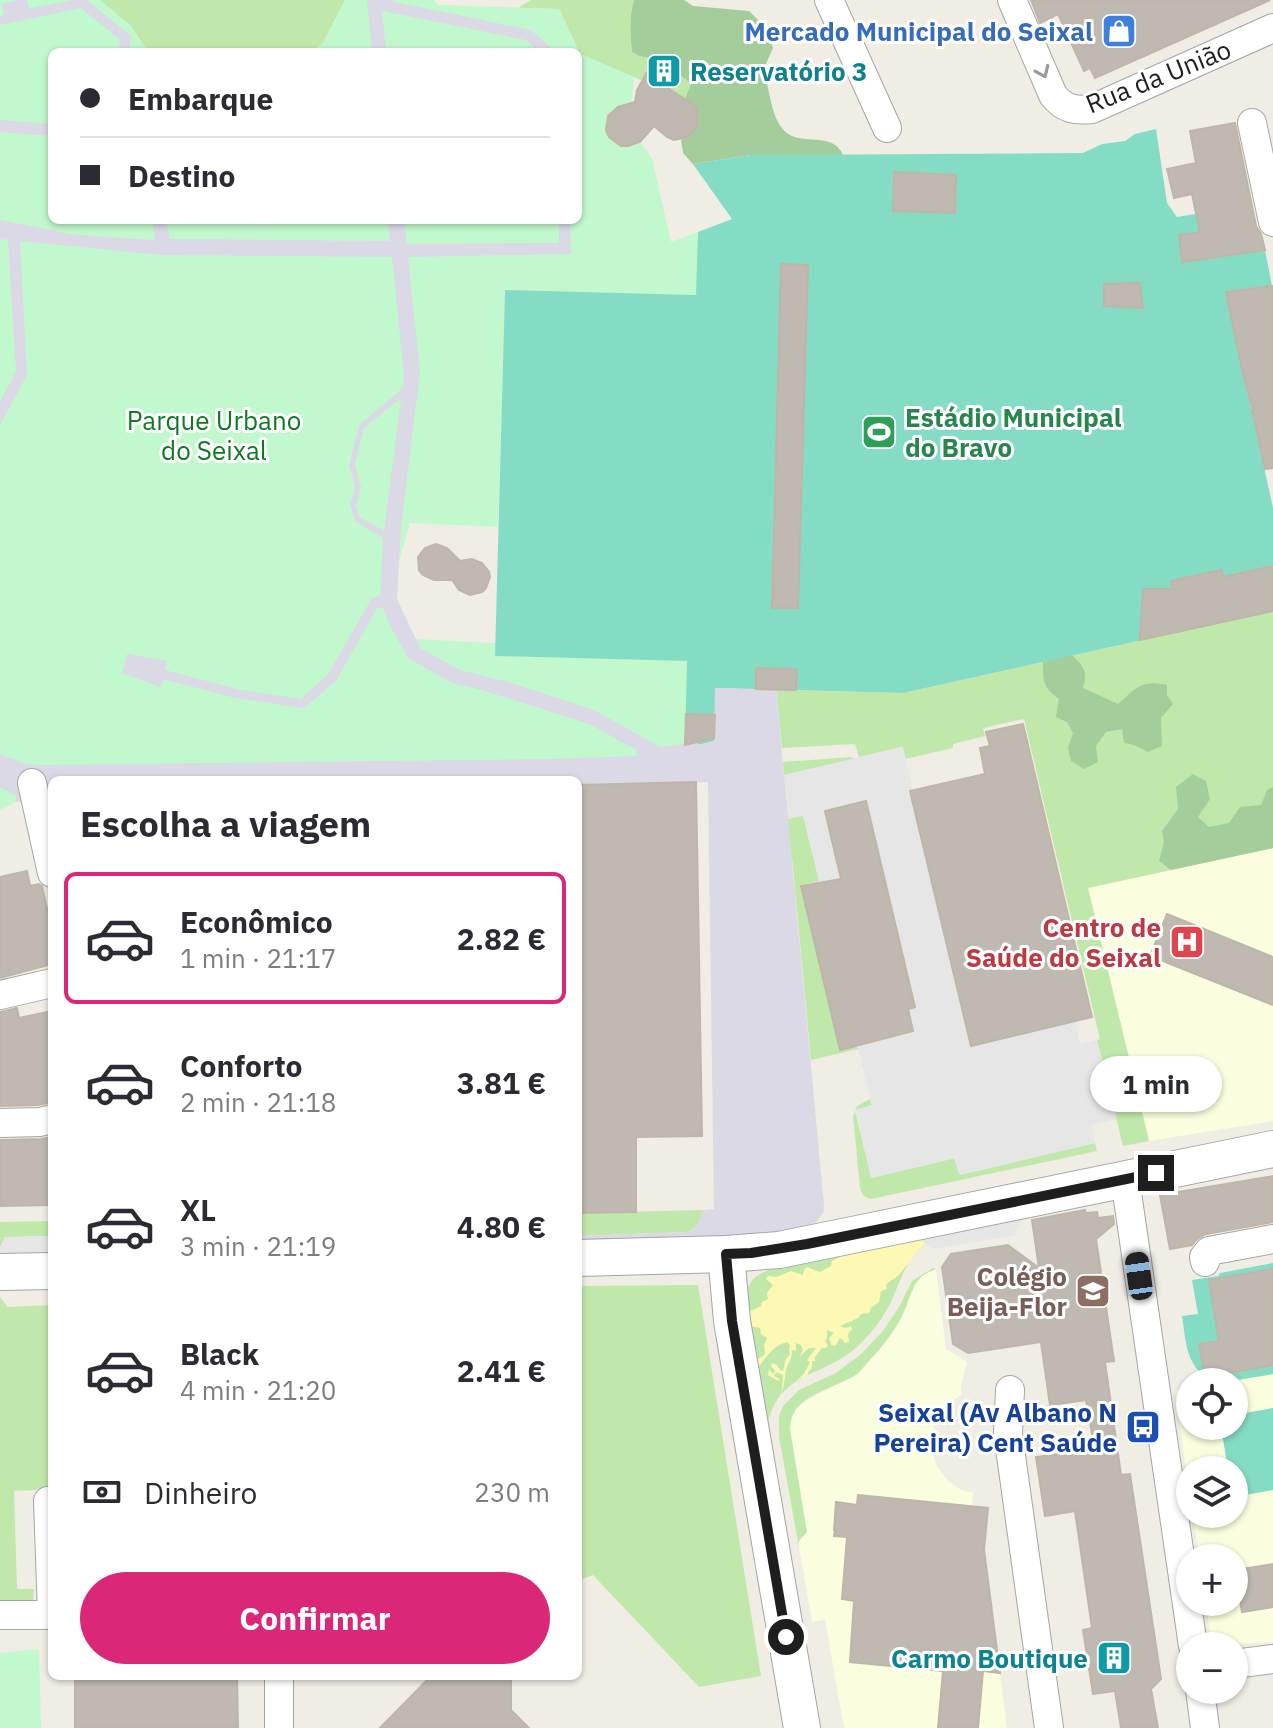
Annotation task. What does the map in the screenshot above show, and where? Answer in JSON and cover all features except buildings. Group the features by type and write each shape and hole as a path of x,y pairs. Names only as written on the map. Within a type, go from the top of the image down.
{"street":[{"path":"829,0 887,128"},
{"name":"Rua da União","path":"1012,0 1053,95 1069,109 1080,111 1092,109 1273,28"},
{"path":"1252,123 1273,222"},
{"path":"32,783 48,855"},
{"path":"0,995 48,984"},
{"path":"0,1123 48,1120"},
{"path":"582,1258 765,1251 1273,1149"},
{"path":"1125,1179 1191,1632"},
{"path":"1205,1262 1204,1257 1209,1251 1273,1239"},
{"path":"726,1254 732,1321 802,1728"},
{"path":"0,1272 48,1271"},
{"path":"1010,1390 1008,1434 1049,1728"},
{"path":"0,1615 48,1615"},
{"path":"1248,1662 1273,1659"},
{"path":"279,1680 279,1728"},
{"path":"1202,1704 1205,1728"}],"shaded area":[{"path":"27,0 29,9 87,0 131,36 130,48 119,48 120,40 81,8 0,25 0,16 5,14 1,4"},
{"path":"367,0 394,0 531,30 551,48 535,48 526,40 382,11 386,48 372,48"},
{"path":"0,120 48,124 48,136 0,132"},
{"path":"0,220 71,234 155,240 153,224 166,224 170,239 390,241 388,224 404,224 407,244 559,243 559,224 570,224 571,254 408,257 420,372 401,528 397,599 420,648 460,670 594,710 660,747 714,741 715,688 776,690 824,1206 816,1222 804,1228 746,1236 582,1241 582,1236 688,1232 698,1224 703,1210 714,1209 708,782 582,784 582,776 48,776 48,801 23,805 20,801 15,802 17,796 0,787 0,754 38,765 550,759 636,756 637,750 589,724 452,683 408,658 383,608 377,608 336,681 304,708 235,698 163,679 161,687 122,673 127,654 167,661 165,670 237,689 301,699 328,674 372,598 380,596 383,538 355,521 350,505 355,487 349,465 360,424 402,389 404,377 392,257 161,255 20,241 27,375 0,425 0,401 16,372 8,240 0,239","holes":["401,398 384,531 360,517 356,505 361,487 355,464 364,428"]},
{"path":"903,747 971,1045 1075,1021 1080,1044 1097,1040 1117,1119 1091,1125 1095,1143 959,1175 954,1158 871,1178 855,1110 872,1105 857,1046 840,1050 801,886 819,881 803,816 788,819 784,775"},
{"name":"Centro de Saúde do Seixal","path":"1273,848 1273,1121 1149,1141 1088,887"},
{"path":"1023,1217 1015,1235 933,1249 920,1239"},
{"path":"48,1236 48,1254 0,1255 5,1237"},
{"path":"936,1269 946,1349 967,1362 961,1395 947,1405 937,1418 932,1434 932,1451 937,1466 947,1480 961,1490 973,1493 972,1506 988,1508 984,1550 1007,1728 844,1728 825,1620 812,1622 799,1547 803,1536 791,1418 807,1400 857,1374 896,1327 917,1281 925,1273"},
{"path":"1273,1374 1273,1642 1248,1643 1248,1632 1210,1632 1208,1616 1248,1616 1248,1544 1197,1544 1195,1528 1248,1528 1248,1456 1184,1456 1182,1440 1248,1440 1248,1378"}],"green space":[{"name":"Parque Urbano do Seixal","path":"0,0 100,0 131,26 145,48 48,48 48,224 582,224 582,55 634,77 631,105 610,114 606,122 607,131 618,144 628,146 640,142 652,158 671,242 698,232 697,295 505,290 498,527 410,523 398,565 397,599 415,639 495,643 495,656 688,661 683,782 582,784 582,776 48,776 48,798 23,805 20,801 15,802 0,810"},
{"path":"100,0 345,0 323,43 317,48 145,48 131,26"},
{"name":"Parque Urbano do Seixal","path":"345,0 433,0 439,5 559,9 577,48 317,48 323,43"},
{"path":"531,0 634,0 630,26 632,52 654,59 646,73 670,87 679,74 692,85 685,99 582,55 582,48 577,48 559,9 518,8"},
{"path":"634,0 684,0 693,6 749,11 764,26 773,48 764,75 782,128 794,137 832,143 843,155 751,155 693,164 683,153 681,140 697,127 696,109 685,99 691,84 679,74 681,69 657,55 654,59 632,52 630,26"},
{"name":"Estádio Municipal do Bravo","path":"1156,129 1167,203 1177,217 1207,212 1265,250 1272,286 1226,293 1273,508 1273,611 903,693 716,688 714,741 698,745 697,742 685,745 687,661 495,656 505,290 696,295 698,232 732,219 693,164 751,155 1083,153 1102,144 1125,141 1135,134"},
{"path":"1273,611 1273,848 1088,888 1149,1141 1123,1146 1024,719 983,728 985,736 953,744 953,748 905,759 902,747 859,757 855,744 782,748 776,690 903,693"},
{"path":"1072,655 1084,670 1083,688 1118,704 1145,684 1167,685 1167,695 1173,704 1161,718 1162,746 1148,752 1124,743 1122,729 1106,732 1096,746 1098,762 1084,769 1071,761 1068,748 1073,733 1067,722 1056,717 1059,699 1045,683 1043,661"},
{"path":"853,759 784,775 783,762"},
{"path":"1193,774 1206,781 1210,799 1198,817 1209,827 1229,823 1240,807 1261,805 1267,790 1273,787 1273,848 1171,870 1159,861 1164,842 1162,831 1178,809 1176,787"},
{"path":"786,793 788,819 803,815 819,881 801,885 858,1049 811,1060 792,857 778,857"},
{"path":"870,1099 872,1106 855,1111 857,1106"},
{"path":"855,1111 872,1178 955,1158 960,1175 1095,1143 1097,1151 871,1199 860,1188"},
{"path":"703,1210 698,1223 688,1232 582,1236 582,1213"},
{"path":"48,1221 48,1236 5,1237 0,1248 0,1222"},
{"path":"920,1239 926,1244 910,1261 888,1309 874,1328 845,1356 791,1385 772,1409 767,1428 746,1301 752,1281 769,1270"},
{"path":"1273,1263 1273,1374 1248,1378 1248,1368 1196,1368 1190,1357 1182,1316 1198,1314 1192,1280 1218,1276 1220,1273"},
{"path":"936,1269 916,1283 894,1330 861,1370 810,1397 792,1417 790,1429 807,1532 799,1541 799,1547 779,1437 779,1415 799,1390 836,1373 861,1354 883,1331 912,1281"},
{"path":"698,1285 761,1676 699,1687 593,1575 582,1579 582,1286"},
{"path":"0,1297 8,1307 48,1305 48,1489 14,1491 17,1589 34,1589 33,1600 23,1604 0,1604"},
{"path":"1273,1408 1273,1490 1248,1494 1248,1456 1226,1456 1223,1440 1248,1440 1248,1412"},
{"path":"39,1649 41,1728 0,1728 0,1653"}],"sand":[{"path":"920,1239 926,1244 886,1285 887,1289 881,1291 879,1302 869,1313 840,1326 851,1326 849,1342 844,1343 840,1338 835,1346 831,1345 829,1338 834,1333 827,1330 825,1341 828,1345 812,1361 808,1375 796,1381 804,1374 810,1362 807,1360 816,1348 809,1348 799,1357 803,1350 796,1343 782,1389 783,1375 776,1372 774,1376 780,1379 778,1381 768,1375 769,1369 773,1374 772,1363 783,1371 790,1346 788,1342 774,1349 757,1370 756,1361 765,1354 767,1338 761,1334 760,1328 750,1326 747,1307 751,1311 768,1299 767,1293 773,1285 766,1279 768,1276 776,1277 791,1271 803,1275 807,1267 820,1272 831,1266 832,1261"}],"place":[{"name":"Mercado Municipal do Seixal","path":"1119,31"},
{"name":"Reservatório 3","path":"664,71"},
{"name":"Estádio Municipal do Bravo","path":"879,432"},
{"name":"Centro de Saúde do Seixal","path":"1187,942"},
{"name":"Colégio Beija-Flor","path":"1093,1291"},
{"name":"Seixal (Av Albano N Pereira) Cent Saúde","path":"1143,1427"},
{"name":"Carmo Boutique","path":"1114,1658"}],"route":[{"path":"786,1637 732,1321 726,1254 779,1250 1156,1173"}]}
